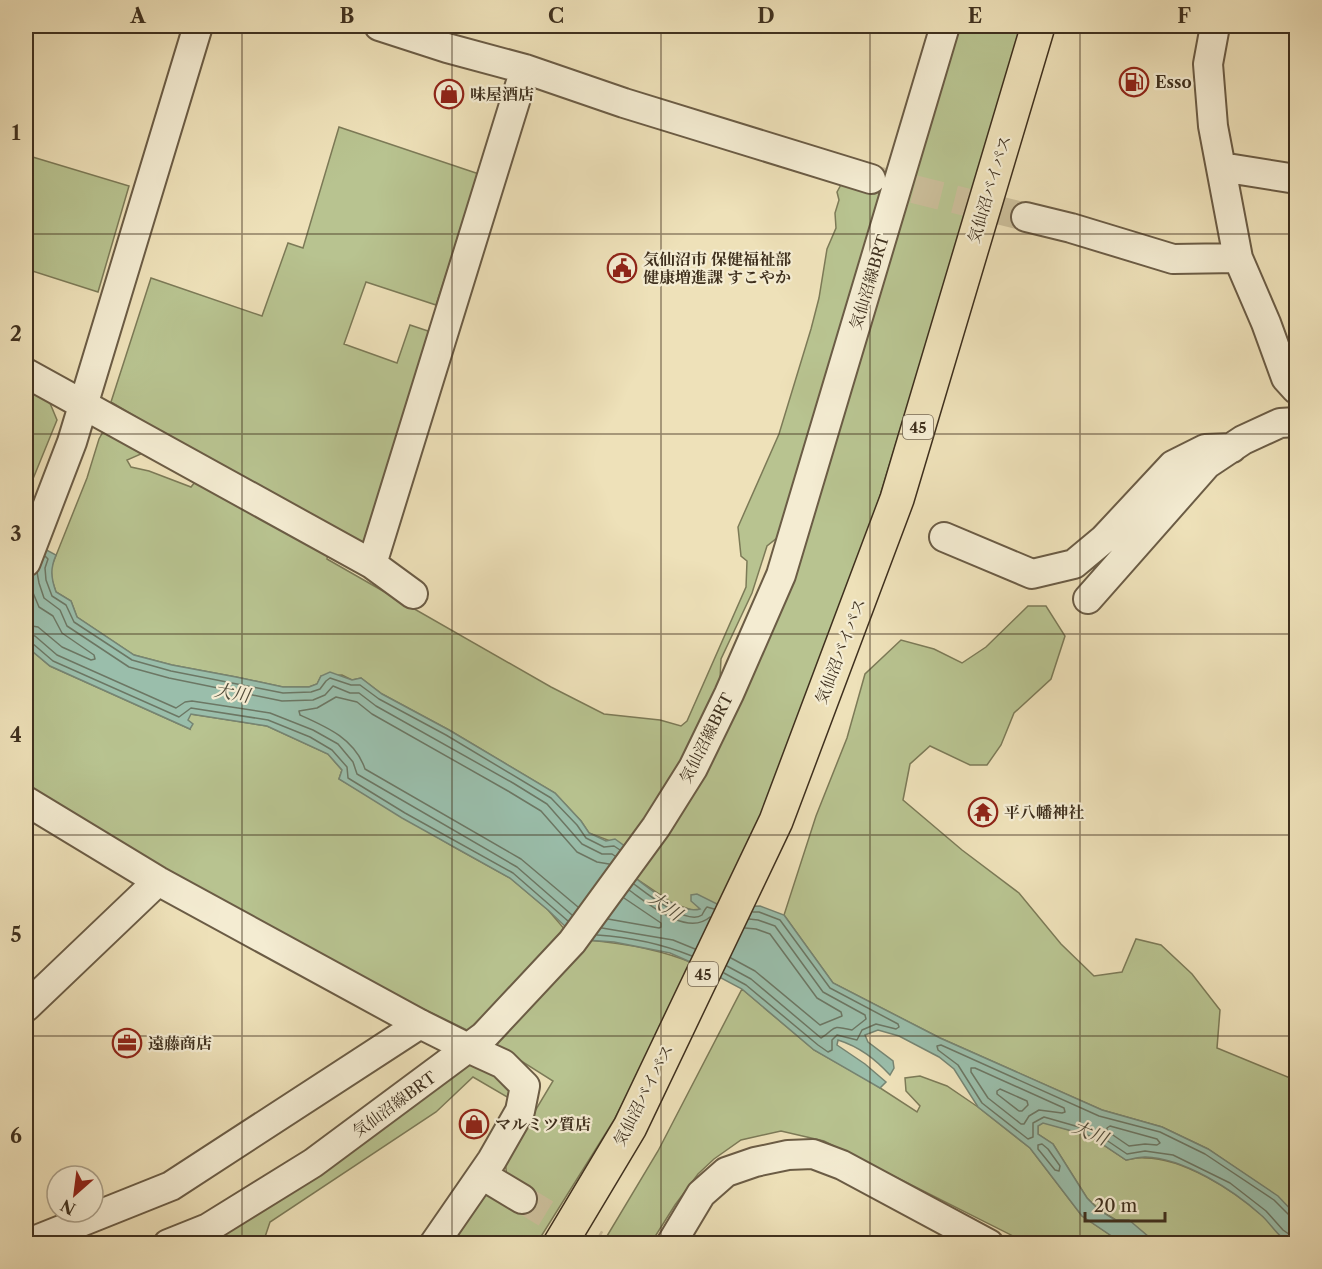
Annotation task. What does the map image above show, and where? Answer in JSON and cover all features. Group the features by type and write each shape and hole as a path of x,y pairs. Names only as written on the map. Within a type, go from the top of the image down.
{"highway":[{"name":"気仙沼バイパス","path":"560,1244 630,1126 776,821 897,499 1038,26"}],"street":[{"path":"26,562 72,442 198,26"},
{"path":"379,26 450,37 525,69 624,103 871,179"},
{"name":"気仙沼線BRT","path":"168,1244 208,1228 313,1163 476,1042 572,942 656,827 693,768 729,694 781,575 945,26"},
{"path":"1215,26 1208,64 1213,126 1238,258 1266,323 1286,378 1296,389"},
{"path":"372,564 525,69"},
{"path":"1221,167 1296,179"},
{"path":"1026,217 1173,259 1238,258"},
{"path":"26,373 372,564 413,594"},
{"path":"1088,599 1207,464 1243,440 1280,423 1296,422"},
{"path":"944,537 1032,574 1074,564 1104,539 1173,465 1204,449 1232,448"},
{"path":"26,801 158,881 420,1024 476,1042 525,1086 520,1111 482,1175 434,1244"},
{"path":"26,1007 158,881"},
{"path":"26,1244 171,1186 420,1024"},
{"path":"671,1244 701,1194 726,1172 788,1155 813,1154 842,1166 989,1244"},
{"path":"482,1175 522,1199"}],"shaded area":[{"path":"952,26 1023,26 865,545 817,685 723,907 695,911 674,904 634,877 719,737"},
{"path":"339,127 479,174 436,305 366,282 344,344 397,363 410,325 431,332 364,553 111,402 151,278 262,316 288,243 303,248"},
{"path":"26,155 129,186 98,292 26,269"},
{"path":"843,181 876,187 886,206 787,530 767,546 752,593 721,659 719,699 682,769 626,847 589,833 555,793 449,730 382,694 361,678 352,680 342,675 321,676 317,684 309,687 283,687 134,655 77,617 71,601 56,592 51,568 104,430 145,448 141,454 127,460 131,467 149,471 191,487 199,477 329,548 327,559 551,687 604,714 660,720 681,726 687,721 746,587 747,561 741,556 738,527 779,434 811,329 827,249 836,228 835,213 839,200 837,192"},
{"path":"26,386 47,396 57,420 26,496"},
{"path":"1028,606 1046,606 1065,636 1051,679 1014,713 1001,745 987,765 970,765 930,746 910,764 903,800 962,850 1019,893 1061,944 1094,976 1122,972 1136,939 1161,945 1192,974 1220,1010 1217,1048 1290,1078 1296,1077 1296,1216 1274,1194 1208,1149 1162,1127 1102,1110 940,1038 833,983 784,915 816,816 847,738 865,674 901,640 934,649 962,663 986,647"},
{"path":"26,646 50,666 190,729 187,720 190,714 267,726 328,754 342,770 339,779 510,878 548,910 567,932 473,1033 279,938 26,789"},
{"path":"586,940 642,948 669,954 695,964 614,1120 537,1243 449,1244 481,1194 507,1177 505,1161 553,1081 488,1040"},
{"path":"742,989 814,1050 871,1082 917,1112 920,1106 906,1091 905,1078 920,1076 947,1086 1030,1148 1082,1216 1122,1243 1027,1243 824,1141 781,1131 741,1140 714,1159 698,1174 651,1243 619,1243 607,1236 658,1151"},
{"path":"468,1054 515,1082 514,1101 473,1077 436,1112 270,1222 263,1243 188,1244"},
{"path":"1043,1122 1090,1136 1126,1160 1160,1159 1191,1169 1237,1196 1292,1243 1156,1243 1129,1221 1116,1220 1099,1210 1087,1198 1053,1144 1038,1134 1038,1126"}],"water":[{"name":"大川","path":"26,539 56,555 52,574 56,592 71,601 77,617 134,655 283,687 309,687 317,684 321,676 330,672 352,680 361,678 382,694 449,730 555,793 589,833 606,841 615,839 626,847 634,877 656,894 683,908 692,910 700,909 691,901 691,895 697,894 723,907 760,906 784,915 833,983 940,1038 1102,1110 1162,1127 1208,1149 1278,1196 1296,1215 1296,1243 1281,1237 1261,1215 1237,1196 1191,1169 1160,1159 1145,1157 1126,1160 1090,1136 1043,1123 1038,1126 1038,1134 1053,1144 1087,1198 1099,1210 1115,1220 1129,1220 1156,1243 1122,1243 1082,1216 1030,1148 978,1107 954,1069 939,1057 899,1036 878,1030 865,1035 868,1042 893,1061 894,1068 890,1075 867,1054 838,1040 837,1045 886,1082 880,1088 814,1050 742,989 695,964 670,953 614,942 586,940 571,932 510,878 402,818 339,779 342,770 328,754 267,726 191,714 188,720 193,724 190,729 50,666 26,646"}],"tunnel":[{"path":"873,179 1026,217"},
{"path":"522,1199 596,1244"}],"place":[{"name":"Esso","path":"1134,82"},
{"name":"味屋酒店","path":"449,94"},
{"name":"気仙沼市 保健福祉部 健康増進課 すこやか","path":"622,268"},
{"name":"平八幡神社","path":"983,812"},
{"name":"遠藤商店","path":"127,1043"},
{"name":"マルミツ質店","path":"474,1124"}]}
